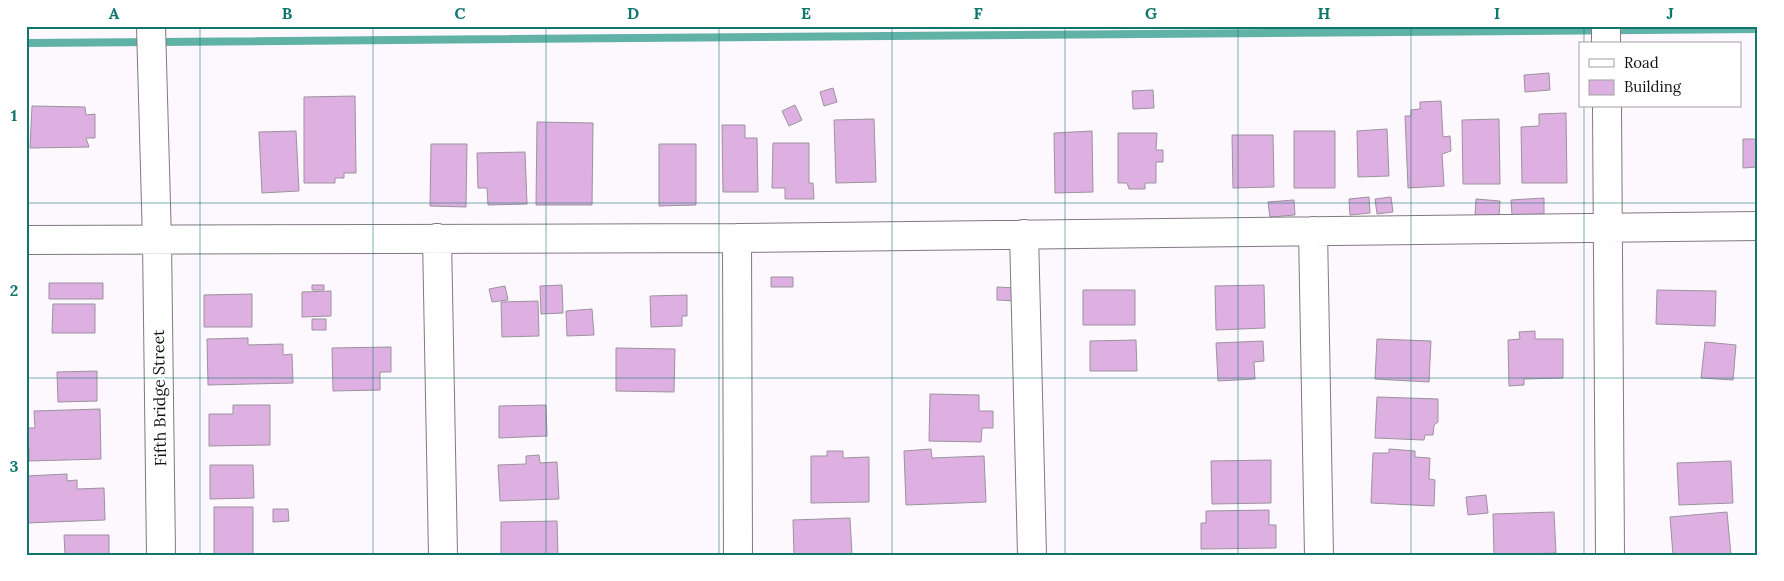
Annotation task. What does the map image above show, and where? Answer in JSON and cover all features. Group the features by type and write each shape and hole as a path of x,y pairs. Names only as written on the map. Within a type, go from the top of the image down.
{"street":[{"name":"Fifth Bridge Street","path":"151,26 157,241 161,555"},
{"path":"1606,26 1606,42"},
{"path":"1607,108 1610,555"},
{"path":"26,240 737,238 1758,226"},
{"path":"1313,230 1319,555"},
{"path":"1024,234 1032,555"},
{"path":"437,238 443,555"},
{"path":"737,238 738,555"}],"building":[{"path":"1549,73 1550,90 1525,92 1524,75"},
{"path":"833,88 837,102 824,106 820,92"},
{"path":"1153,90 1154,108 1133,109 1132,91"},
{"path":"355,96 356,173 344,173 344,178 335,178 335,183 304,183 304,97"},
{"path":"1441,101 1443,137 1450,136 1451,151 1442,154 1444,186 1408,188 1405,116 1411,116 1411,110 1420,109 1420,102"},
{"path":"795,105 802,120 789,126 782,111"},
{"path":"32,106 85,107 86,115 95,114 95,138 86,138 89,147 30,148"},
{"path":"1566,113 1567,183 1522,183 1521,127 1539,126 1539,114"},
{"path":"874,119 876,182 836,183 834,120"},
{"path":"1499,119 1500,184 1463,184 1462,120"},
{"path":"537,122 593,123 592,205 536,205"},
{"path":"722,125 745,125 745,138 757,138 758,192 723,192"},
{"path":"1387,129 1389,176 1358,177 1357,131"},
{"path":"296,131 299,191 262,193 259,132"},
{"path":"1092,131 1093,192 1055,193 1054,133"},
{"path":"1294,131 1335,131 1335,188 1294,188"},
{"path":"1118,133 1157,133 1156,150 1163,150 1163,162 1156,162 1156,183 1145,183 1145,189 1129,189 1127,183 1118,183"},
{"path":"1232,135 1273,135 1274,187 1233,188"},
{"path":"1743,139 1758,139 1758,167 1743,168"},
{"path":"773,143 809,143 809,183 813,183 814,199 785,199 785,188 772,188"},
{"path":"431,144 467,144 466,207 430,206"},
{"path":"659,144 696,144 696,205 659,206"},
{"path":"525,152 527,204 488,205 487,188 478,188 477,153"},
{"path":"1369,197 1370,213 1350,215 1349,199"},
{"path":"1391,197 1393,212 1377,214 1375,199"},
{"path":"1544,198 1544,214 1512,215 1511,200"},
{"path":"1476,199 1500,201 1499,217 1475,215"},
{"path":"1294,200 1295,215 1270,217 1268,202"},
{"path":"771,277 793,277 793,287 771,287"},
{"path":"49,283 103,283 103,299 49,299"},
{"path":"312,285 324,285 324,290 312,290"},
{"path":"562,285 563,313 541,314 540,286"},
{"path":"1264,285 1265,328 1216,330 1215,286"},
{"path":"505,286 508,300 492,302 489,289"},
{"path":"997,287 1017,288 1017,301 997,300"},
{"path":"1083,290 1135,290 1135,325 1083,325"},
{"path":"1657,290 1716,291 1715,326 1656,324"},
{"path":"331,291 331,316 302,317 302,292"},
{"path":"252,294 252,327 204,327 204,295"},
{"path":"687,295 687,316 682,316 682,326 651,327 650,296"},
{"path":"538,301 539,336 502,337 501,302"},
{"path":"53,304 95,304 95,333 52,333"},
{"path":"592,309 594,335 567,336 566,311"},
{"path":"312,319 326,319 326,330 312,330"},
{"path":"1535,331 1535,339 1563,339 1563,378 1524,379 1524,385 1509,386 1508,340 1520,339 1519,332"},
{"path":"248,338 248,345 283,344 283,355 292,354 293,383 208,385 207,339"},
{"path":"1377,339 1431,341 1429,382 1375,379"},
{"path":"1136,340 1137,371 1090,371 1090,341"},
{"path":"1263,341 1264,361 1254,362 1255,379 1218,381 1216,343"},
{"path":"1705,342 1736,345 1733,380 1701,378"},
{"path":"391,347 391,372 380,372 380,390 333,391 332,348"},
{"path":"616,348 675,349 674,392 616,391"},
{"path":"97,371 97,401 58,402 57,372"},
{"path":"930,394 979,395 979,411 993,411 993,428 982,428 981,442 929,441"},
{"path":"1377,397 1438,399 1438,422 1434,425 1433,435 1425,435 1424,440 1375,438"},
{"path":"233,405 270,405 270,445 209,446 209,414 233,414"},
{"path":"546,405 547,436 499,438 499,406"},
{"path":"100,409 101,459 29,461 29,448 26,449 26,428 35,428 34,411"},
{"path":"931,449 932,458 984,456 986,502 906,505 904,451"},
{"path":"1389,449 1415,451 1415,457 1430,458 1429,479 1435,480 1434,506 1371,503 1373,453 1389,453"},
{"path":"827,451 843,451 843,458 869,457 869,502 811,503 811,456 827,456"},
{"path":"539,455 540,463 557,462 559,499 500,501 498,465 526,464 526,456"},
{"path":"1271,460 1271,503 1212,504 1211,461"},
{"path":"1731,461 1733,503 1679,505 1677,463"},
{"path":"210,465 253,465 254,498 210,499"},
{"path":"67,474 67,481 77,480 77,489 104,488 105,520 26,523 26,476"},
{"path":"1486,495 1488,513 1468,515 1466,497"},
{"path":"214,507 253,507 253,555 214,555"},
{"path":"273,509 288,509 289,521 273,522"},
{"path":"1269,510 1269,525 1276,525 1276,548 1201,549 1201,523 1206,523 1206,511"},
{"path":"1554,512 1556,553 1494,555 1493,514"},
{"path":"1727,512 1731,555 1673,555 1670,517"},
{"path":"850,518 852,555 794,555 793,520"},
{"path":"557,521 558,555 501,555 501,522"},
{"path":"64,535 109,535 109,555 65,555"}],"waterway":[{"path":"26,43 1758,29"}]}
